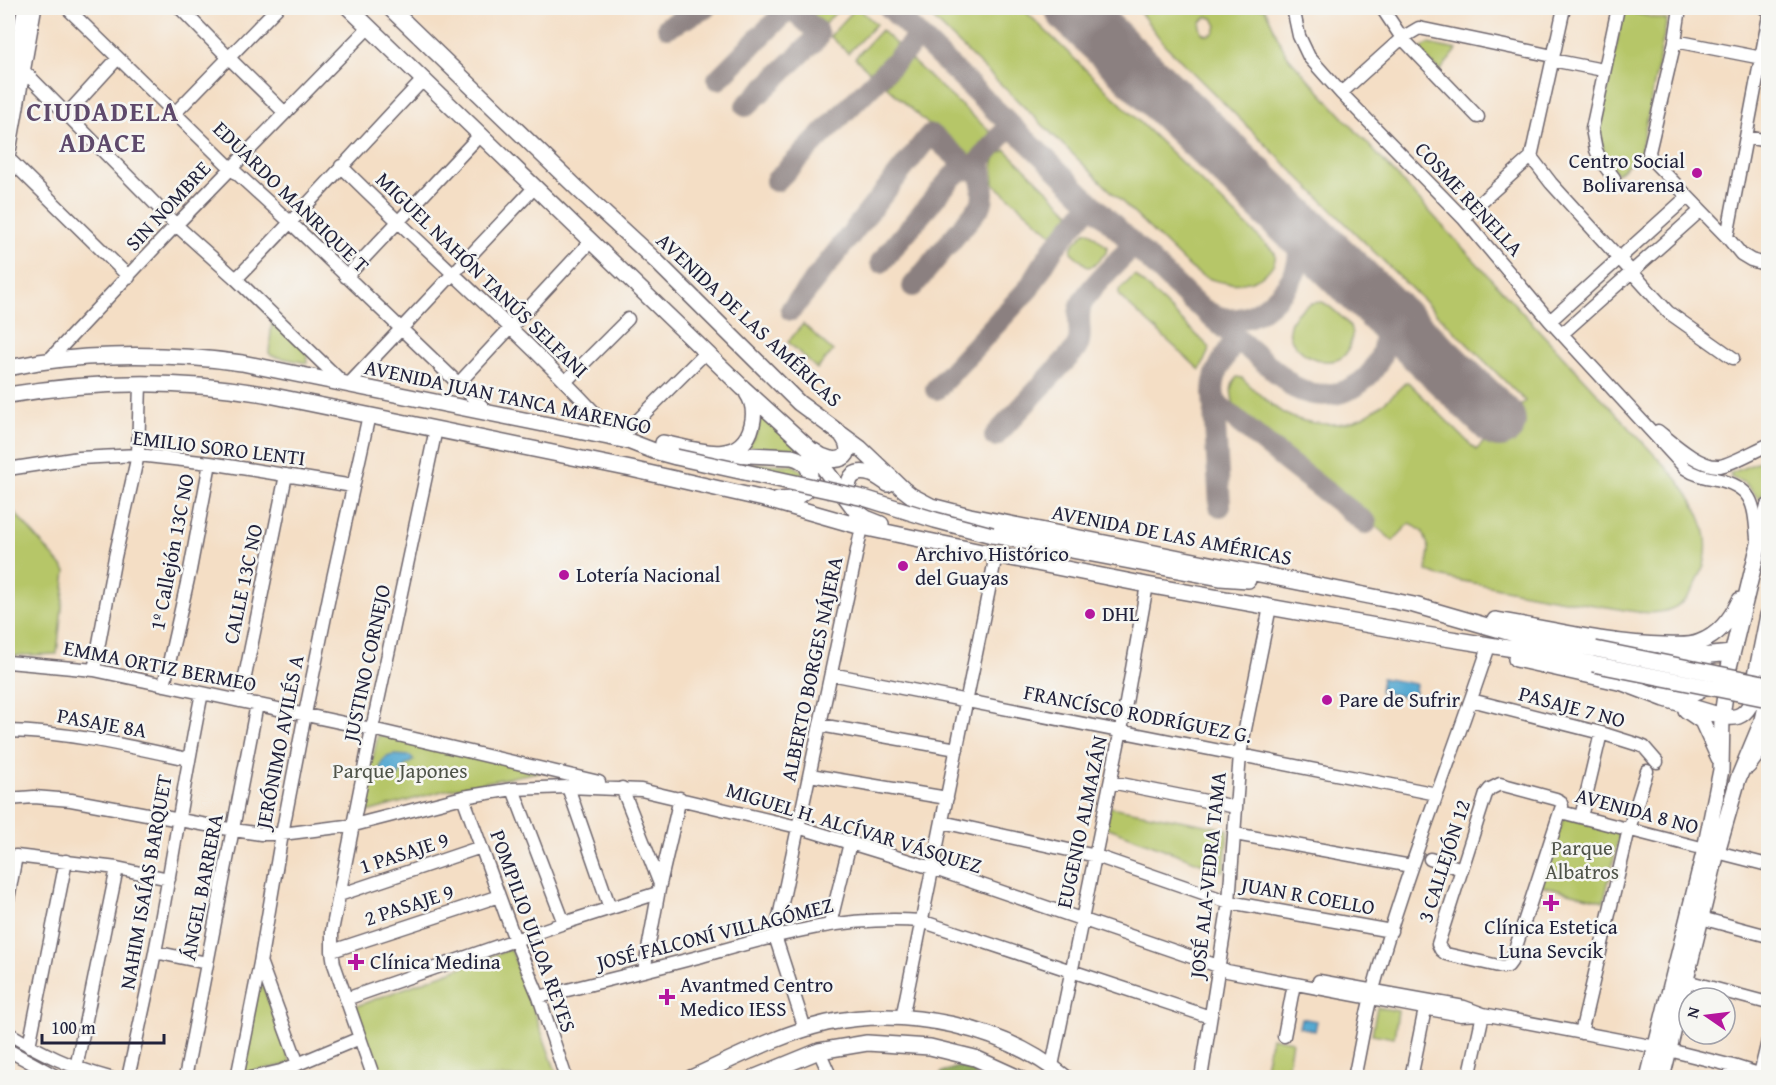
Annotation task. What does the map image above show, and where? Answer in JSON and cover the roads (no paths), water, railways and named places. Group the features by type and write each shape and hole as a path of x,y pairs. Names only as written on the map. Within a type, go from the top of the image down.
{"main road":[{"path":"349,8 743,388 809,448 824,459 839,460 848,451 841,434"},
{"name":"AVENIDA DE LAS AMÉRICAS","path":"390,8 656,261 799,403 860,448 903,489 931,506 970,516 1431,609 1594,657 1768,697"},
{"name":"AVENIDA JUAN TANCA MARENGO","path":"8,368 93,357 140,356 210,359 269,367 623,440 676,457 864,498 935,520 993,534"},
{"path":"8,395 64,387 140,383 188,384 238,389 624,468 864,522"},
{"path":"712,453 733,451 748,435 753,420 753,406 743,388"},
{"path":"623,440 656,442 712,453 792,457 806,464 811,479 804,493 793,499 764,499"},
{"path":"809,448 864,522"},
{"path":"864,522 848,490 851,477 860,473 876,476 912,499 931,506"},
{"path":"1648,1077 1662,1048 1686,981 1701,918 1720,765 1722,716 1732,653 1768,507"},
{"name":"AVENIDA DE LAS AMÉRICAS","path":"864,522 931,542 1147,585 1426,635 1514,649 1594,657 1768,684"},
{"path":"1054,533 1092,554"},
{"name":"AVENIDA DE LAS AMÉRICAS","path":"993,534 1220,578 1316,586"},
{"path":"1634,644 1688,645 1707,639 1730,618 1752,576"},
{"path":"1426,635 1487,652 1623,683 1690,695 1705,686 1708,674 1702,662 1691,657 1634,644 1431,609"},
{"path":"1623,683 1665,699 1722,716 1737,718 1750,705 1768,615"},
{"path":"1691,657 1732,653"},
{"path":"1729,809 1741,768 1766,716 1768,697"},
{"path":"1665,699 1693,713 1702,721 1720,765"},
{"path":"1662,1077 1662,1048 1711,850 1749,765 1768,744"},
{"path":"1720,765 1732,747 1737,749 1729,809"},
{"path":"691,1077 805,1029 862,1018 902,1018 944,1022 988,1035 1034,1055 1066,1077"},
{"path":"753,1077 819,1051 867,1043 930,1047 975,1058 1019,1077"}],"street":[{"path":"8,96 24,8"},
{"path":"36,8 8,159 129,277"},
{"name":"EDUARDO MANRIQUE T","path":"68,8 231,168 489,413"},
{"path":"180,8 285,113"},
{"path":"175,113 277,8"},
{"name":"COSME RENELLA","path":"1293,8 1299,36 1309,57 1463,218 1550,321 1631,411 1688,471 1698,476 1730,483 1748,495 1753,504 1758,547"},
{"path":"1382,8 1402,38 1478,117"},
{"path":"1463,218 1531,157 1564,8"},
{"path":"1614,178 1596,150 1592,129 1618,8"},
{"path":"1680,8 1675,41 1649,152 1655,165 1745,257 1768,266"},
{"path":"1764,8 1768,9"},
{"path":"1726,237 1768,21"},
{"name":"SIN NOMBRE","path":"48,362 176,225 369,27"},
{"path":"1341,93 1402,38 1419,28 1603,70"},
{"path":"1675,41 1762,58"},
{"path":"66,115 118,58"},
{"path":"24,71 176,225 346,383 401,329 535,187"},
{"path":"236,279 423,80"},
{"path":"346,277 480,135"},
{"path":"1746,137 1768,141"},
{"path":"1531,157 1618,259 1668,312 1733,358"},
{"name":"MIGUEL NAHÓN TANÚS SELFANI","path":"341,166 397,222 511,328 623,440"},
{"path":"1550,321 1687,197"},
{"path":"1562,334 1700,211"},
{"path":"1726,237 1753,253 1768,257"},
{"path":"458,384 591,241"},
{"path":"565,382 628,319"},
{"path":"623,440 706,352"},
{"path":"94,670 115,557 138,455 140,383"},
{"name":"COSME RENELLA","path":"1631,411 1688,454 1709,465 1723,466 1768,445"},
{"name":"JERÓNIMO AVILÉS A","path":"237,1077 305,714 369,415"},
{"name":"JUSTINO CORNEJO","path":"374,1077 334,964 332,931 372,729 436,429"},
{"name":"EMILIO SORO LENTI","path":"8,469 79,458 138,455 210,463 353,486"},
{"name":"1º Callejón 13C NO","path":"164,685 190,570 210,463"},
{"name":"CALLE 13C NO","path":"240,701 286,476"},
{"name":"ALBERTO BORGES NÁJERA","path":"805,1029 775,936 864,522"},
{"path":"902,1018 996,555"},
{"name":"EUGENIO ALMAZÁN","path":"1052,1066 1121,732 1147,585"},
{"name":"JOSÉ ALA-VEDRA TAMA","path":"1202,1077 1229,902 1240,754 1270,607"},
{"path":"1354,1077 1371,995 1391,931 1487,652"},
{"name":"EMMA ORTIZ BERMEO","path":"8,662 94,670 372,729 566,773 621,788"},
{"name":"FRANCÍSCO RODRÍGUEZ G.","path":"831,674 1437,794"},
{"name":"NAHIM ISAÍAS BARQUET","path":"128,1077 155,952 188,759 202,693"},
{"name":"PASAJE 7 NO","path":"1471,700 1601,733 1644,747 1657,762"},
{"name":"ÁNGEL BARRERA","path":"185,1077 257,704"},
{"path":"820,724 957,749"},
{"name":"PASAJE 8A","path":"8,731 85,737 188,759"},
{"path":"1581,817 1601,733"},
{"path":"1581,1033 1629,829 1647,771"},
{"path":"810,774 946,798"},
{"path":"1111,782 1236,807"},
{"name":"AVENIDA 8 NO","path":"1500,784 1556,799 1562,806 1561,812 1768,865"},
{"name":"3 CALLEJÓN 12","path":"1500,784 1486,794 1438,944 1446,954 1503,967 1508,966 1561,812"},
{"path":"568,786 610,908"},
{"name":"MIGUEL H. ALCÍVAR VÁSQUEZ","path":"8,799 34,797 71,800 234,830 282,834 354,825 463,797 513,789 568,786 641,790 798,827 932,868 1227,971 1294,984 1464,1007 1484,1014 1662,1048 1731,1072 1764,1075"},
{"path":"621,788 659,888"},
{"path":"513,789 564,923"},
{"name":"POMPILIO ULLOA REYES","path":"463,797 566,1077"},
{"path":"644,971 659,888 680,798"},
{"name":"JUAN R COELLO","path":"942,822 1096,856 1229,902 1391,931"},
{"path":"1234,834 1412,866"},
{"path":"830,924 850,843"},
{"name":"1 PASAJE 9","path":"339,895 481,848"},
{"path":"8,898 12,856 117,868 169,879"},
{"path":"1430,859 1462,869"},
{"path":"29,1046 66,861"},
{"path":"76,1068 117,868"},
{"path":"346,999 610,908 659,888"},
{"name":"2 PASAJE 9","path":"332,951 499,896"},
{"path":"1701,918 1768,936"},
{"name":"JOSÉ FALCONÍ VILLAGÓMEZ","path":"538,997 775,936 830,924 891,919 921,921 1210,1017"},
{"path":"155,952 207,963"},
{"path":"260,963 298,1064"},
{"name":"MIGUEL H. ALCÍVAR VÁSQUEZ","path":"1218,966 1227,965 1371,995 1425,1009 1461,1015 1484,1014"},
{"path":"1686,981 1768,1003"},
{"path":"1284,1036 1294,984"},
{"path":"1411,1077 1425,1009"},
{"path":"1469,1077 1484,1014"},
{"path":"8,1033 50,1058 110,1077"},
{"path":"250,1077 281,1071 360,1038"},
{"path":"1764,1075 1768,1041"},
{"path":"8,1050 59,1077"},
{"path":"819,1051 831,1077"}],"water":[{"path":"1382,678 1416,684 1414,698 1380,692"},
{"path":"394,755 410,756 414,760 402,768 398,777 388,781 383,780 380,772 381,764 386,758"},
{"path":"1301,1018 1317,1021 1315,1031 1299,1027"}],"place":[{"name":"Centro Social Bolivarensa","path":"1697,173"},
{"name":"Archivo Histórico del Guayas","path":"903,566"},
{"name":"Lotería Nacional","path":"564,575"},
{"name":"DHL","path":"1090,614"},
{"name":"Pare de Sufrir","path":"1327,700"},
{"name":"Clínica Estetica Luna Sevcik","path":"1551,903"},
{"name":"Clínica Medina","path":"356,962"},
{"name":"Avantmed Centro Medico IESS","path":"667,997"}],"district":[{"name":"CIUDADELA ADACE","path":"103,128"}],"park label":[{"name":"Parque Japones","path":"400,771"},
{"name":"Parque Albatros","path":"1582,860"}]}
